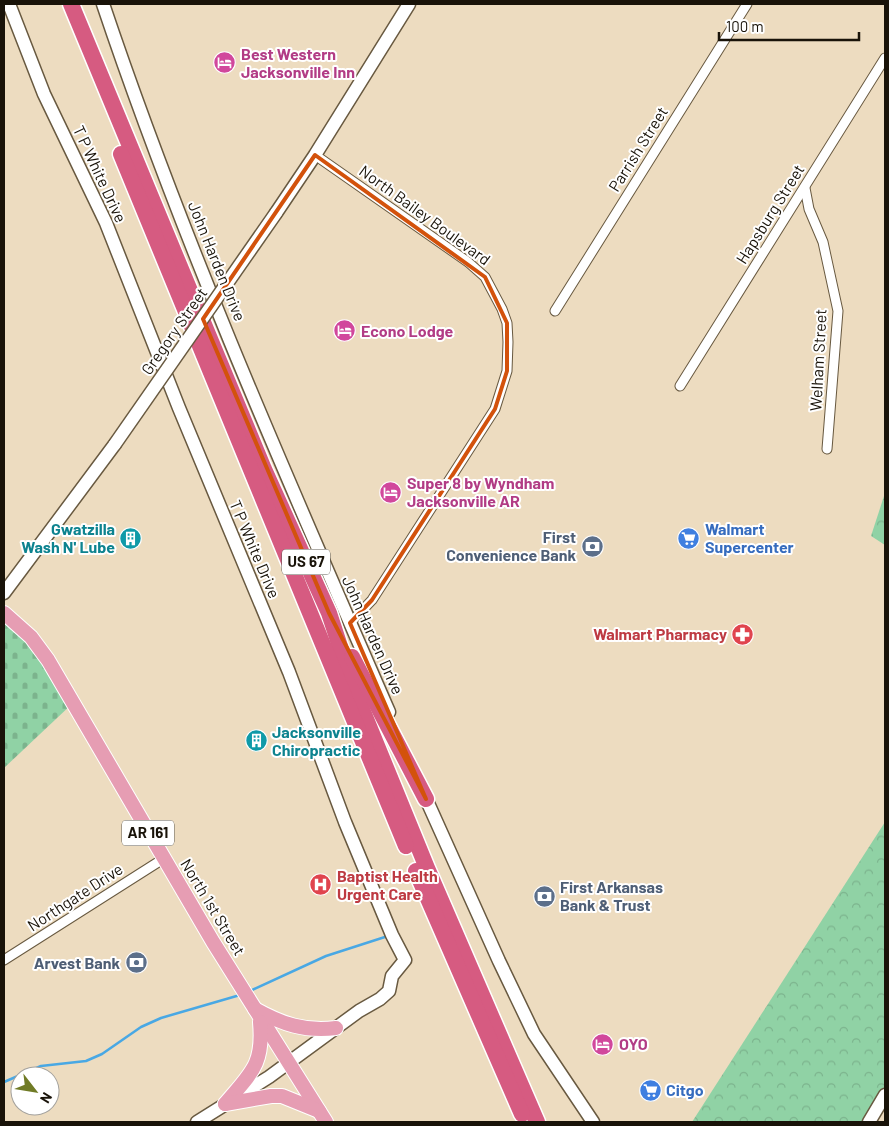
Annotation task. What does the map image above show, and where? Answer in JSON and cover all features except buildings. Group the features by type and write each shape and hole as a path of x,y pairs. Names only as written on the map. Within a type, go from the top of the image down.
{"highway":[{"name":"US 67","path":"60,4 453,959 526,1122"},
{"name":"US 67","path":"71,4 264,470 329,612 355,692 426,868 537,1122"},
{"path":"329,612 426,799"}],"main road":[{"name":"T P White Drive","path":"9,4 44,94 106,223 210,485 289,672 344,822 392,935 405,960 392,976 389,991 385,995 288,1063 197,1122"},
{"name":"John Harden Drive","path":"102,4 203,276 426,799 534,1034 593,1122"},
{"name":"Gregory Street","path":"4,593 115,444 276,213 315,155 409,4"},
{"name":"North 1st Street","path":"4,612 30,637 45,657 163,858 323,1117"},
{"path":"257,1013 298,1028 317,1031 336,1028"},
{"path":"225,1104 256,1068 262,1038 257,1013"},
{"path":"869,1122 885,1095"},
{"path":"225,1104 271,1096 282,1096 323,1117"}],"street":[{"name":"Parrish Street","path":"555,311 747,4"},
{"name":"Hapsburg Street","path":"680,386 885,58"},
{"name":"North Bailey Boulevard","path":"315,155 468,262 485,277 496,293 507,323 507,371 495,409 372,600 350,623"},
{"name":"Welham Street","path":"804,188 809,208 822,242 838,311 827,449"},
{"name":"Northgate Drive","path":"4,960 163,858"}],"highlighted area":[{"path":"315,155 485,277 507,323 507,371 495,409 372,600 350,623 426,799 329,613 203,319"}],"green space":[{"path":"885,493 885,545 871,536"},
{"path":"4,613 73,703 4,768"},
{"path":"885,822 885,1095 869,1122 692,1122"}],"waterway":[{"path":"250,991 326,956 388,936"},
{"path":"4,1082 41,1066 86,1061 102,1054 141,1027 161,1018 240,995"}],"place":[{"name":"Best Western Jacksonville Inn","path":"225,63"},
{"name":"Econo Lodge","path":"345,331"},
{"name":"Super 8 by Wyndham Jacksonville AR","path":"391,492"},
{"name":"Gwatzilla Wash N' Lube","path":"131,538"},
{"name":"Walmart Supercenter","path":"689,538"},
{"name":"First Convenience Bank","path":"592,546"},
{"name":"Walmart Pharmacy","path":"743,634"},
{"name":"Jacksonville Chiropractic","path":"256,741"},
{"name":"Baptist Health Urgent Care","path":"321,885"},
{"name":"First Arkansas Bank & Trust","path":"544,896"},
{"name":"Arvest Bank","path":"136,963"},
{"name":"OYO","path":"603,1044"},
{"name":"Citgo","path":"650,1090"}]}
